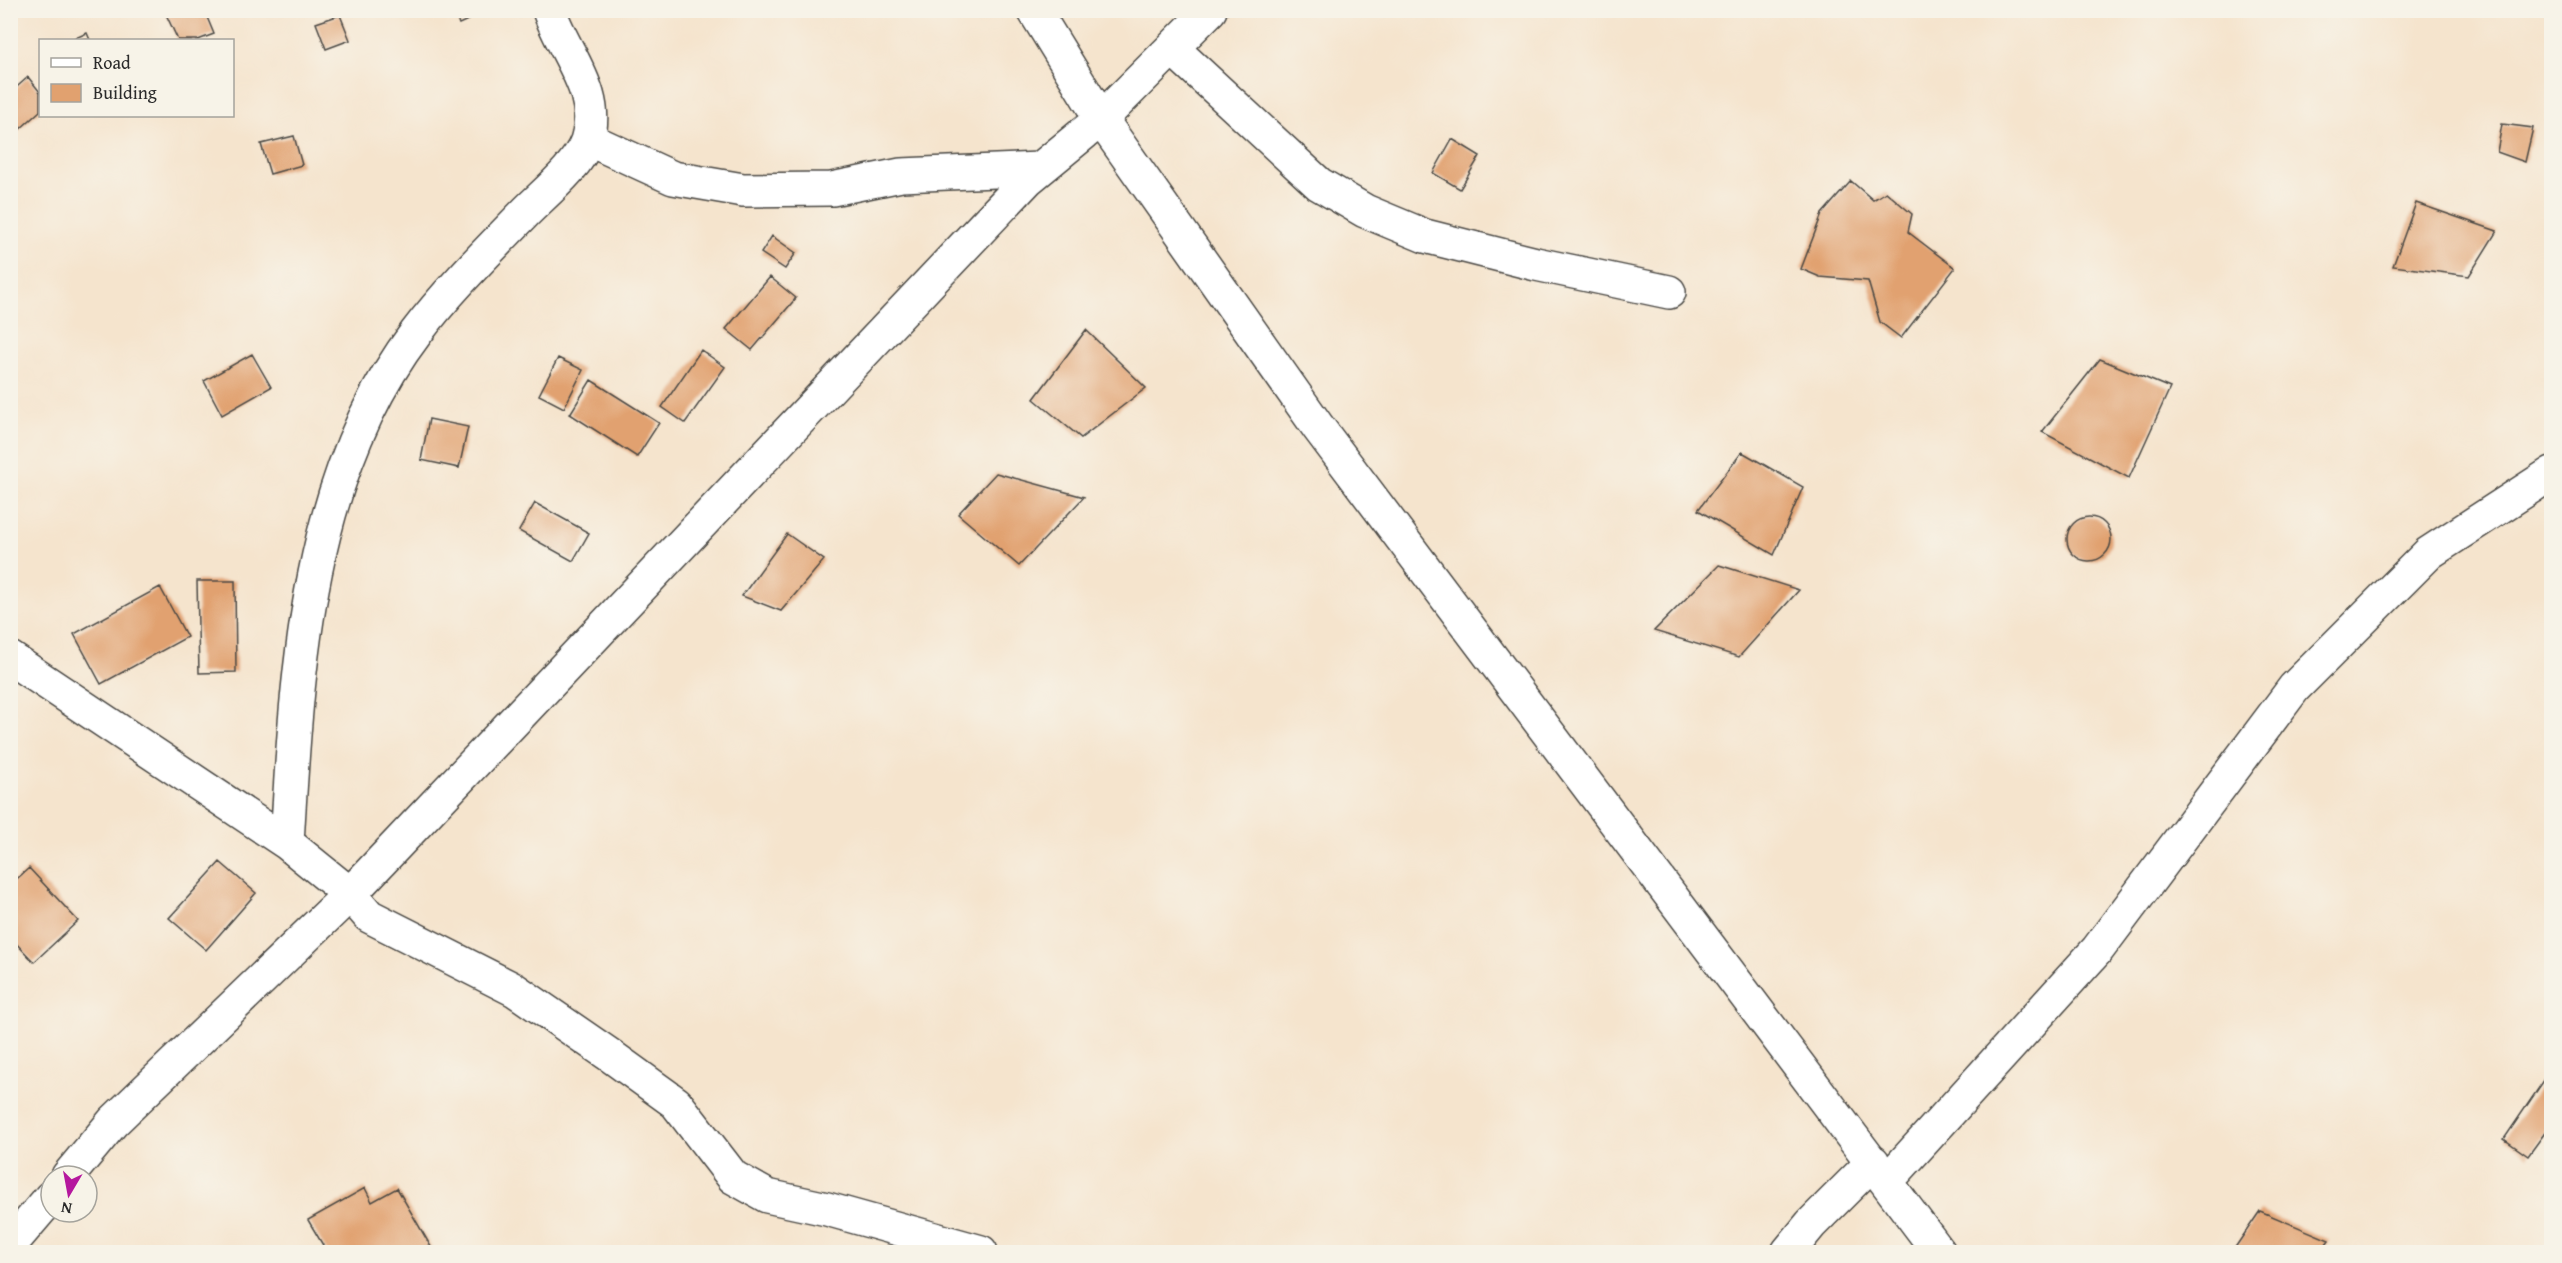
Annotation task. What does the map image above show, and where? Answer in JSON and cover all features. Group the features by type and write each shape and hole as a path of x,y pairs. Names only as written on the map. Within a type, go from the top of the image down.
{"street":[{"path":"287,843 293,741 309,606 331,508 365,415 416,333 510,228 574,163 588,139 591,102 549,10"},
{"path":"1034,10 1101,119 1175,228 1332,446 1497,669 1939,1252"},
{"path":"78,1164 113,1122 350,894 1028,178 1101,119 1210,10"},
{"path":"1172,48 1318,184 1365,211 1425,236 1536,264 1669,292"},
{"path":"588,139 673,178 743,190 832,189 901,175 1040,170"},
{"path":"1788,1252 1811,1224 1880,1172 2098,949 2294,688 2429,553 2552,473"},
{"path":"10,658 287,843 350,894 369,916 515,990 676,1103 732,1177 767,1196 827,1209 981,1252"},
{"path":"10,1245 39,1211"}],"building":[{"path":"164,10 204,10 214,34 201,39 178,39"},
{"path":"453,10 490,10 459,24"},
{"path":"340,15 350,40 326,49 316,23"},
{"path":"87,33 90,39 73,39"},
{"path":"28,77 39,91 39,112 10,138 10,93"},
{"path":"2502,124 2533,128 2525,162 2497,152"},
{"path":"294,136 302,165 270,174 261,144"},
{"path":"1452,139 1480,156 1460,189 1433,173"},
{"path":"1851,181 1873,200 1886,192 1912,214 1908,232 1955,268 1901,338 1880,322 1868,281 1820,277 1801,269 1822,214"},
{"path":"2416,203 2497,231 2469,276 2393,266"},
{"path":"772,236 796,253 785,269 761,253"},
{"path":"770,277 796,298 752,350 726,329"},
{"path":"1086,330 1146,388 1081,438 1034,399"},
{"path":"701,350 725,367 685,423 662,407"},
{"path":"252,354 271,387 222,415 204,381"},
{"path":"558,358 583,370 564,408 539,395"},
{"path":"2100,359 2170,388 2129,478 2042,432"},
{"path":"591,380 659,423 637,457 570,414"},
{"path":"429,419 468,427 459,468 421,460"},
{"path":"1742,452 1803,487 1774,555 1698,510"},
{"path":"996,473 1084,497 1019,566 958,514"},
{"path":"535,503 589,533 573,561 519,531"},
{"path":"2089,517 2098,518 2105,523 2110,530 2110,548 2105,555 2098,560 2089,561 2080,560 2073,555 2068,548 2067,539 2068,530 2073,523 2080,518"},
{"path":"787,534 824,560 781,611 742,596"},
{"path":"1719,565 1799,590 1739,657 1654,631"},
{"path":"197,581 235,581 236,672 199,673"},
{"path":"160,587 187,637 101,684 74,634"},
{"path":"220,862 256,893 206,950 169,918"},
{"path":"29,868 78,921 34,962 10,937 10,885"},
{"path":"2549,1073 2552,1074 2552,1123 2528,1156 2504,1139"},
{"path":"365,1188 372,1202 397,1188 434,1252 327,1252 308,1220"},
{"path":"2260,1211 2329,1240 2320,1252 2232,1252"}]}
